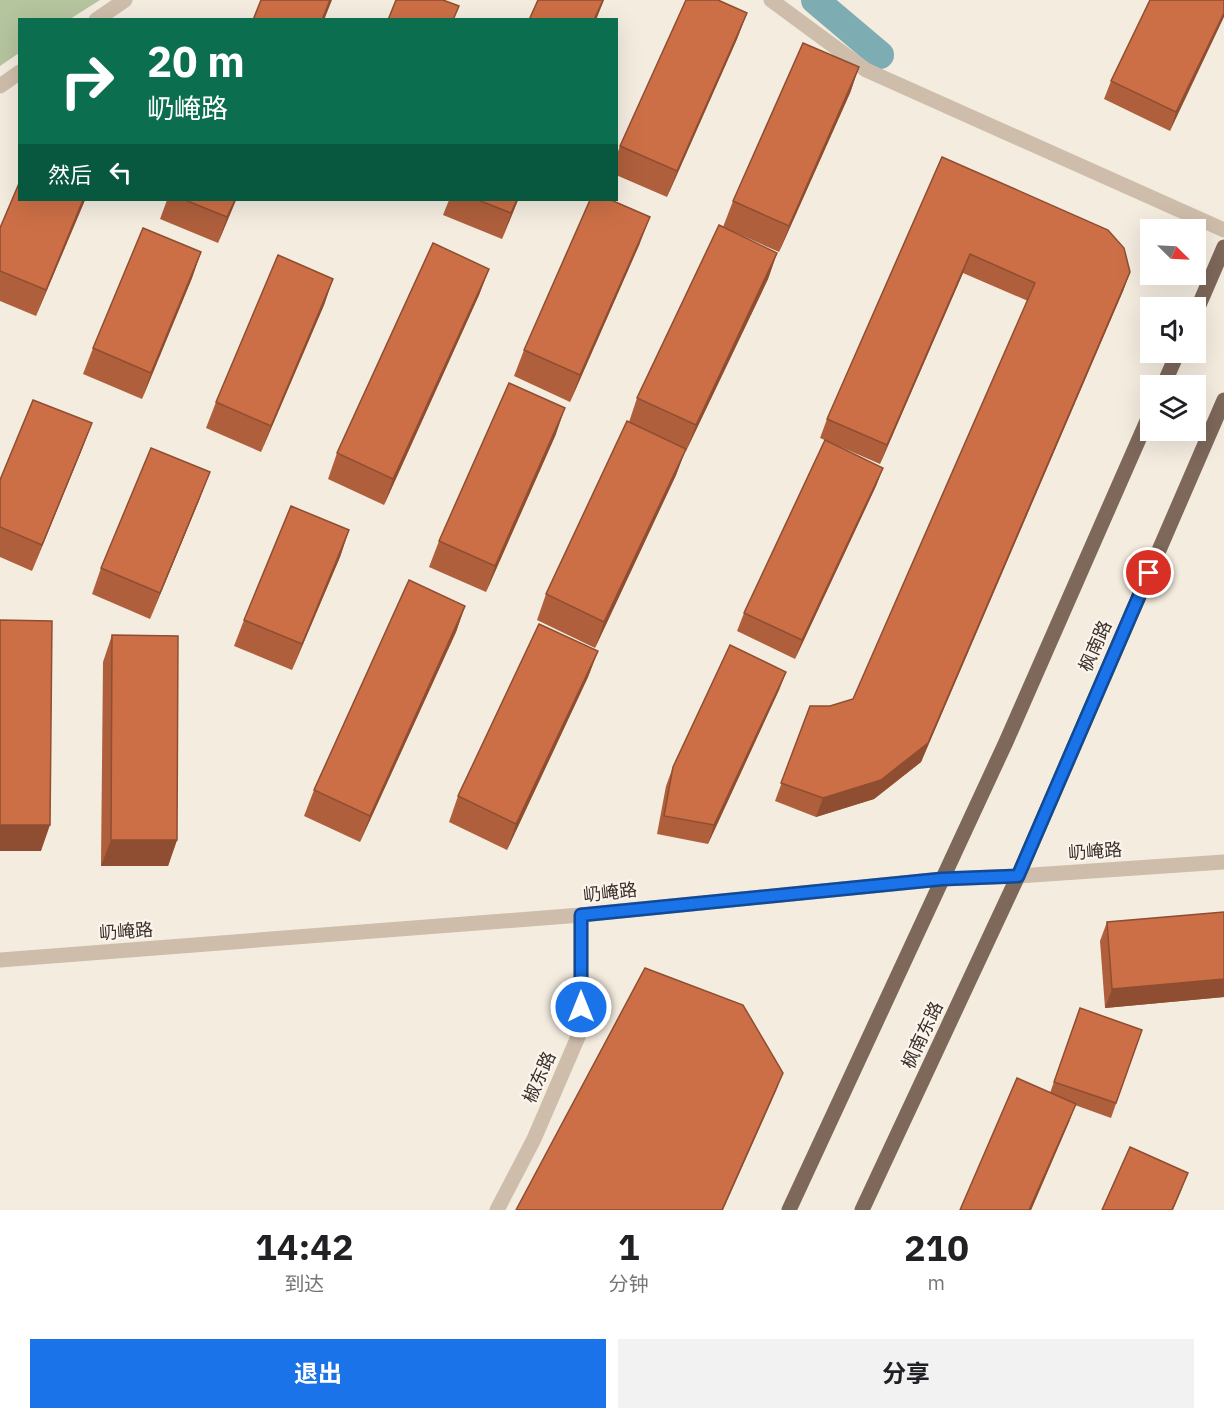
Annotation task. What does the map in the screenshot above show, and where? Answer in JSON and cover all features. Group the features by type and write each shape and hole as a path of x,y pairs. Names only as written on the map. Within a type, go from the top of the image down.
{"main road":[{"path":"1202,297 1224,247"},
{"name":"枫南路","path":"1018,876 1224,400"},
{"path":"789,1210 1006,742 1140,437"},
{"name":"枫南东路","path":"862,1210 1018,876"}],"street":[{"path":"99,18 125,0"},
{"path":"771,0 866,70 1224,230"},
{"path":"0,86 18,73"},
{"name":"屷崦路","path":"0,960 581,915 942,879 1224,862"},
{"name":"椒东路","path":"497,1210 534,1139 581,1030 581,915"}],"green space":[{"path":"0,0 100,0 72,18 18,18 18,54 0,66"}],"building":[{"path":"261,0 330,0 323,18 254,18"},
{"path":"396,0 443,0 459,6 454,18 389,18"},
{"path":"538,0 603,0 595,18 530,18"},
{"path":"686,0 718,0 747,13 677,171 620,146"},
{"path":"1150,0 1224,0 1224,13 1176,112 1111,81"},
{"path":"803,43 859,67 789,226 733,201"},
{"path":"942,157 1108,230 1124,248 1130,272 928,743 881,780 823,798 781,783 810,706 830,706 853,699 1035,283 970,254 887,445 827,419"},
{"path":"18,186 18,201 83,201 46,290 0,271 0,228"},
{"path":"187,201 235,201 227,217"},
{"path":"481,201 517,201 511,213"},
{"path":"590,201 613,201 650,217 580,375 524,350"},
{"path":"719,225 777,253 696,425 637,398"},
{"path":"143,228 201,252 151,373 93,348"},
{"path":"433,243 489,269 393,479 337,453"},
{"path":"278,255 333,279 271,426 216,402"},
{"path":"509,383 565,408 495,566 439,541"},
{"path":"33,400 92,423 42,545 0,527 0,480"},
{"path":"627,421 686,449 604,622 546,594"},
{"path":"825,440 883,468 802,640 744,613"},
{"path":"151,448 210,472 160,593 101,568"},
{"path":"291,506 349,530 302,644 244,620"},
{"path":"409,580 465,606 370,816 314,790"},
{"path":"0,620 52,621 50,825 0,825"},
{"path":"539,624 598,651 516,824 458,796"},
{"path":"112,635 178,636 177,840 111,840"},
{"path":"730,645 786,672 714,825 664,816 673,767"},
{"path":"1224,912 1224,979 1112,989 1107,922"},
{"path":"645,968 743,1005 783,1073 722,1210 516,1210"},
{"path":"1080,1008 1142,1030 1116,1103 1054,1082"},
{"path":"1017,1078 1076,1104 1029,1210 960,1210"},
{"path":"1130,1147 1188,1173 1172,1210 1102,1210"}],"waterway":[{"path":"815,0 880,55"}],"route":[{"path":"581,1007 581,915 942,879 1018,876 1149,573"}]}
